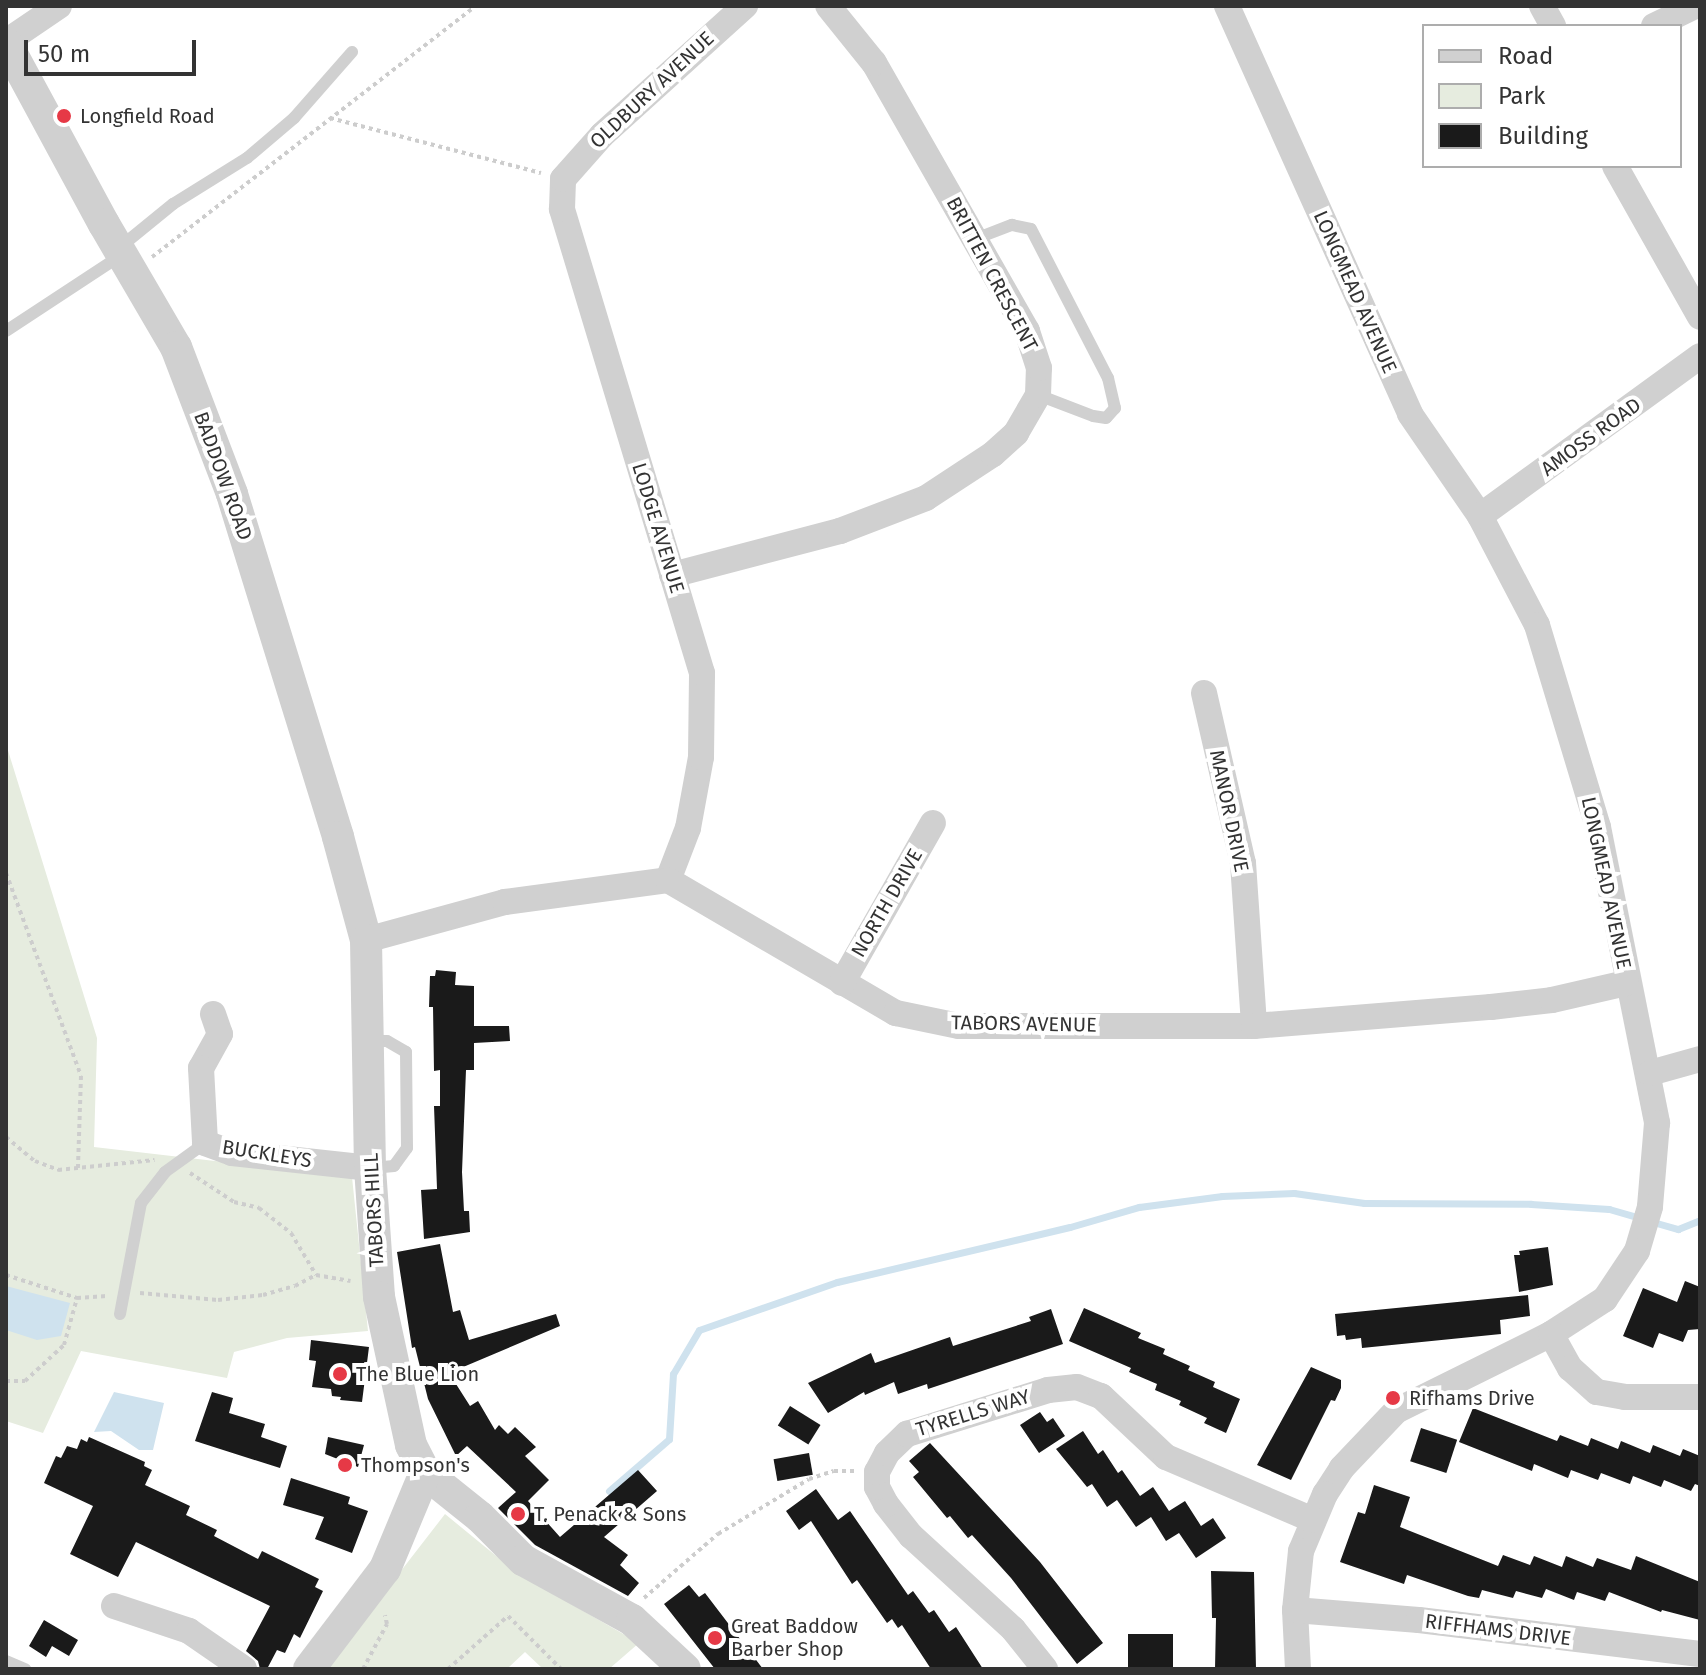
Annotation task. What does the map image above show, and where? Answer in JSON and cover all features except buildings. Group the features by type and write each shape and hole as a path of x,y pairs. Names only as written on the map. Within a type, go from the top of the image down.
{"street":[{"path":"6,42 59,6"},
{"name":"OLDBURY AVENUE","path":"563,179 602,135 745,6"},
{"name":"BRITTEN CRESCENT","path":"828,6 874,63 1027,331 1039,368 1038,395"},
{"name":"LONGMEAD AVENUE","path":"1227,6 1410,414 1480,516 1537,625 1598,827 1626,983 1650,1073 1657,1123 1650,1207 1637,1251 1605,1299 1551,1334 1396,1411 1355,1451 1325,1494 1301,1551 1295,1610 1298,1669"},
{"path":"1542,6 1552,24"},
{"path":"1658,24 1695,6"},
{"name":"BADDOW ROAD","path":"6,42 176,347 232,494 302,711 366,940"},
{"path":"1616,168 1700,317"},
{"name":"LODGE AVENUE","path":"563,179 562,209 702,673 701,757 688,828 668,880"},
{"name":"AMOSS ROAD","path":"1480,516 1700,356"},
{"path":"672,575 840,531 926,498 993,454 1016,433 1038,395"},
{"name":"MANOR DRIVE","path":"1204,693 1243,863 1254,1026"},
{"name":"NORTH DRIVE","path":"842,983 933,823"},
{"path":"366,940 505,902 668,880"},
{"name":"TABORS AVENUE","path":"668,880 896,1013 959,1026 1254,1026 1552,1000 1626,983"},
{"name":"TABORS HILL","path":"366,940 370,1168 379,1297 411,1445 425,1473"},
{"name":"BUCKLEYS","path":"213,1014 220,1034 201,1068 205,1143 232,1153 370,1168"},
{"path":"1650,1073 1700,1059"},
{"path":"1551,1334 1570,1368 1597,1392 1625,1397 1700,1397"},
{"name":"TYRELLS WAY","path":"877,1472 887,1453 907,1434 1048,1390 1077,1387 1101,1396 1166,1457 1313,1520"},
{"path":"877,1472 877,1487 886,1504 911,1536 1013,1629 1045,1669"},
{"path":"309,1669 385,1569 425,1473 480,1517 523,1560 632,1620 685,1669"},
{"path":"114,1606 189,1631 244,1669"},
{"name":"RIFFHAMS DRIVE","path":"1295,1610 1419,1620 1700,1654"}],"lane":[{"path":"6,331 125,258 173,204 247,158 294,118 352,52"},
{"path":"975,239 1012,225 1031,229 1108,378 1115,393 1115,408 1106,418 1093,416 1038,395"},
{"path":"120,1314 141,1203 151,1185 205,1143"},
{"path":"6,1661 25,1669"}],"path":[{"path":"125,258 330,118 476,6"},
{"path":"330,118 563,179"},
{"path":"6,873 81,1076 78,1168"},
{"path":"6,1137 35,1161 58,1170 174,1157 211,1191 234,1202 259,1208 291,1233 316,1275"},
{"path":"6,1275 89,1300 124,1292 218,1300 263,1295 295,1286 316,1275 355,1282 362,1292 379,1297"},
{"path":"6,1381 25,1381 64,1345 77,1298"},
{"path":"632,1620 646,1594 718,1534 809,1479 834,1471 877,1472"},
{"path":"448,1669 508,1616 561,1669"}],"green space":[{"path":"6,744 97,1038 94,1147 352,1177 368,1331 287,1338 234,1352 227,1378 81,1351 43,1433 6,1421"},
{"path":"445,1514 517,1573 639,1643 609,1669 543,1669 525,1652 507,1669 325,1669"}],"water":[{"path":"6,1286 70,1303 61,1336 37,1340 6,1330"},
{"path":"114,1392 164,1403 153,1450 139,1450 111,1431 94,1432"}],"waterway":[{"path":"609,1491 669,1439 673,1374 699,1330 837,1282 1070,1227 1139,1207 1222,1196 1294,1193 1364,1203 1531,1204 1609,1209 1641,1218"},
{"path":"1653,1222 1678,1229 1700,1220"}],"place":[{"name":"Longfield Road","path":"64,116"},
{"name":"The Blue Lion","path":"340,1374"},
{"name":"Rifhams Drive","path":"1393,1398"},
{"name":"Thompson's","path":"345,1465"},
{"name":"T. Penack & Sons","path":"518,1514"},
{"name":"Great Baddow Barber Shop","path":"715,1638"}]}
